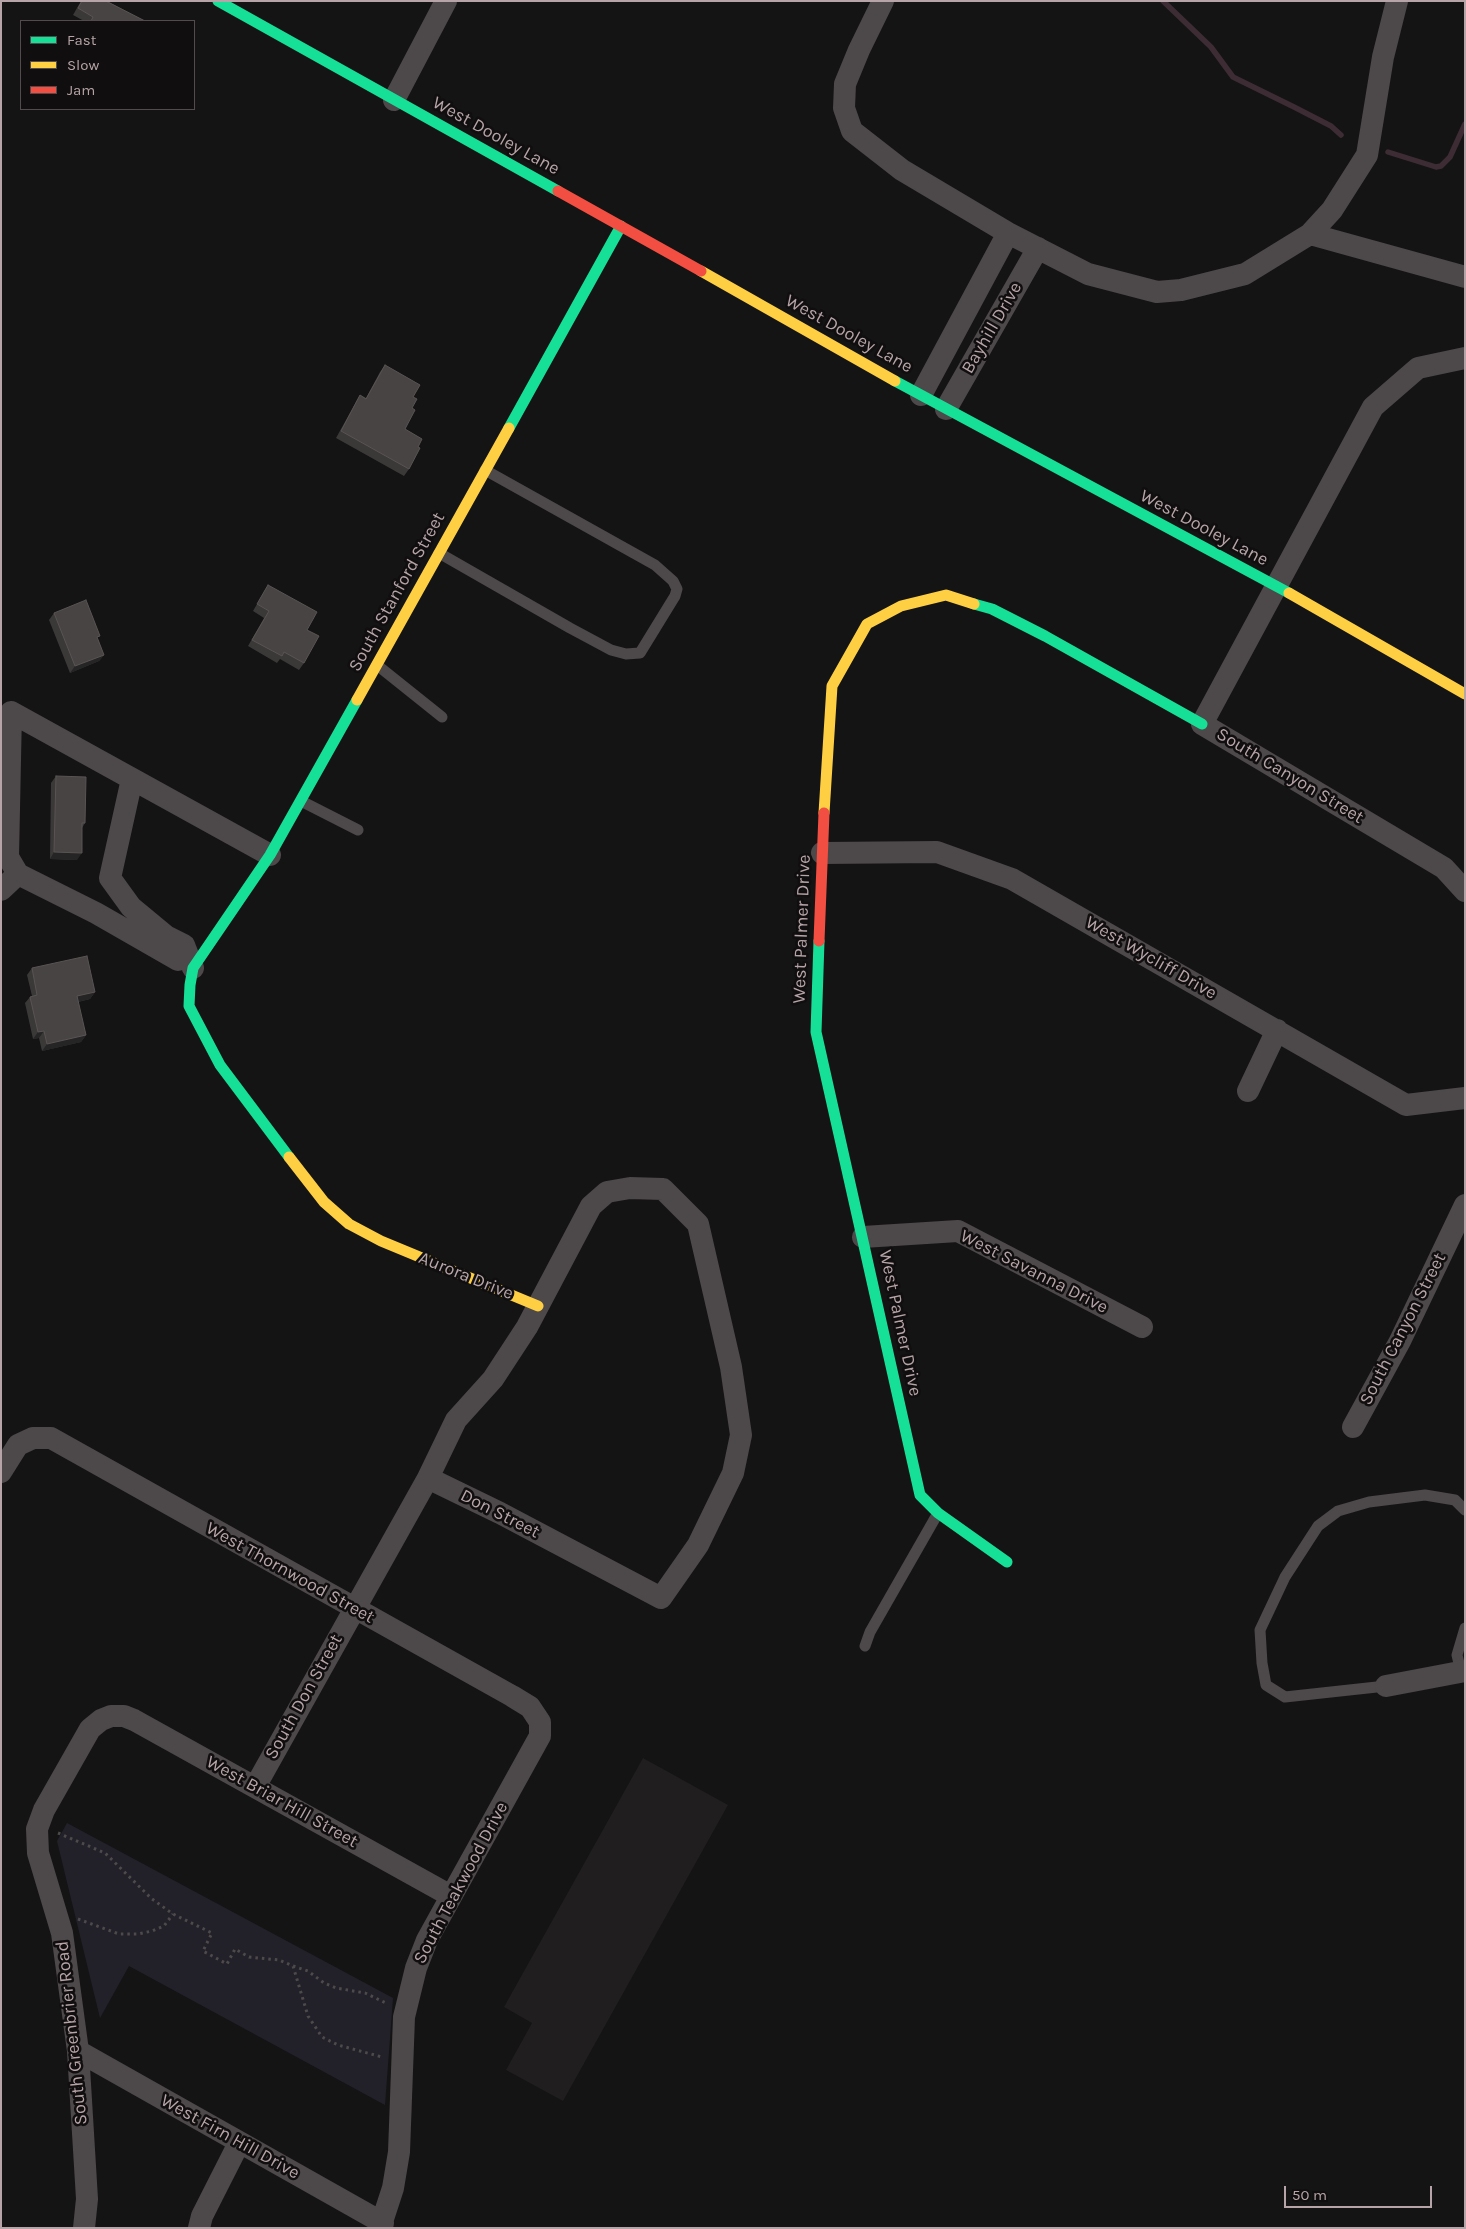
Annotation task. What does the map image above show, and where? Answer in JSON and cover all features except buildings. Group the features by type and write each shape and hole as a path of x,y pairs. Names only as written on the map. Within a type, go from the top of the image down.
{"street":[{"name":"West Dooley Lane","path":"218,1 946,409 1276,586 1465,694"},
{"path":"394,100 446,1"},
{"path":"884,1 859,50 845,84 844,108 852,131 902,170 1008,233 1088,274 1157,292 1181,290 1245,274 1310,234 1332,210 1366,155 1383,57 1397,1"},
{"name":"South Stanford Street","path":"194,968 270,855 621,226"},
{"name":"Bayhill Drive","path":"921,395 1008,233"},
{"path":"1310,234 1465,277"},
{"name":"Bayhill Drive","path":"946,409 1038,248"},
{"name":"South Canyon Street","path":"1465,358 1418,368 1373,407 1202,724 1444,868 1465,891"},
{"name":"West Palmer Drive","path":"1007,1562 938,1513 920,1495 816,1032 826,766 832,686 867,624 901,606 946,595 992,609 1045,636 1202,724"},
{"path":"194,968 96,913 18,874 8,857 11,712 270,855"},
{"path":"132,779 110,878 131,907 166,936 184,945 194,968"},
{"name":"West Wycliff Drive","path":"822,853 937,852 1012,879 1406,1104 1465,1098"},
{"path":"1,890 18,874"},
{"name":"Aurora Drive","path":"194,968 190,985 189,1006 220,1065 324,1202 349,1224 381,1241 538,1306"},
{"path":"1248,1092 1277,1030"},
{"name":"Don Street","path":"428,1478 500,1512 660,1598 698,1545 732,1473 741,1435 731,1367 698,1224 663,1190 630,1188 607,1192 592,1206 538,1306"},
{"name":"South Canyon Street","path":"1353,1427 1400,1341 1465,1205"},
{"name":"West Savanna Drive","path":"863,1237 958,1231 1142,1327"},
{"path":"428,1478 456,1420 493,1379 538,1306"},
{"name":"West Thornwood Street","path":"1,1472 18,1445 34,1438 51,1438 530,1707 540,1722"},
{"name":"South Don Street","path":"255,1787 428,1478"},
{"path":"1386,1686 1463,1671"},
{"name":"West Briar Hill Street","path":"111,1716 124,1716 134,1720 451,1896"},
{"name":"South Greenbrier Road","path":"84,2228 87,2200 78,2051 62,1933 38,1853 38,1829 44,1810 90,1729 101,1720 111,1716"},
{"name":"South Teakwood Drive","path":"381,2225 392,2188 399,2152 406,2009 418,1961 427,1940 540,1736 540,1722"},
{"name":"West Firn Hill Drive","path":"78,2051 381,2225"},
{"path":"199,2228 202,2216 239,2143"}],"lane":[{"path":"439,553 570,628 611,650 626,654 640,653 675,596 677,589 673,581 654,565 485,470"},
{"path":"377,665 442,717"},
{"path":"300,801 358,830"},
{"path":"1386,1686 1285,1697 1266,1685 1262,1664 1260,1630 1285,1577 1318,1526 1338,1511 1369,1502 1424,1494 1455,1500 1465,1510"},
{"path":"865,1646 870,1632 938,1513"},
{"path":"1463,1671 1457,1655 1465,1628"}],"path":[{"path":"40,1823 70,1840 93,1847 104,1853 152,1899 173,1914 212,1934 203,1951 227,1964 235,1949 249,1957 279,1960 299,1967 324,1983 336,1988 357,1990 381,2002 406,2009"},
{"path":"58,1920 73,1918 119,1934 138,1934 164,1926 173,1914"},
{"path":"293,1966 308,2016 322,2036 338,2045 367,2054 403,2058"}],"shaded area":[{"path":"643,1758 728,1805 563,2101 506,2070 532,2023 504,2007"},
{"path":"67,1823 393,1998 385,2105 129,1966 100,2018 57,1841"}],"waterway":[{"path":"1163,1 1211,47 1233,77 1331,126 1341,135"},
{"path":"1388,152 1436,167 1441,166 1450,157 1465,124"}],"traffic: fast":[{"path":"218,1 558,191"},
{"path":"509,428 621,226"},
{"path":"895,381 1289,593"},
{"path":"974,604 992,609 1045,636 1202,724"},
{"path":"289,1157 220,1065 189,1006 190,985 193,968 270,855 357,700"},
{"path":"819,941 816,1032 920,1495 938,1513 1007,1562"}],"traffic: slow":[{"path":"701,271 895,381"},
{"path":"357,700 509,428"},
{"path":"1289,593 1465,694"},
{"path":"824,813 832,686 867,624 901,606 946,595 974,604"},
{"path":"289,1157 324,1202 349,1224 381,1241 538,1306"}],"traffic: jam":[{"path":"558,191 701,271"},
{"path":"819,941 824,813"}]}
